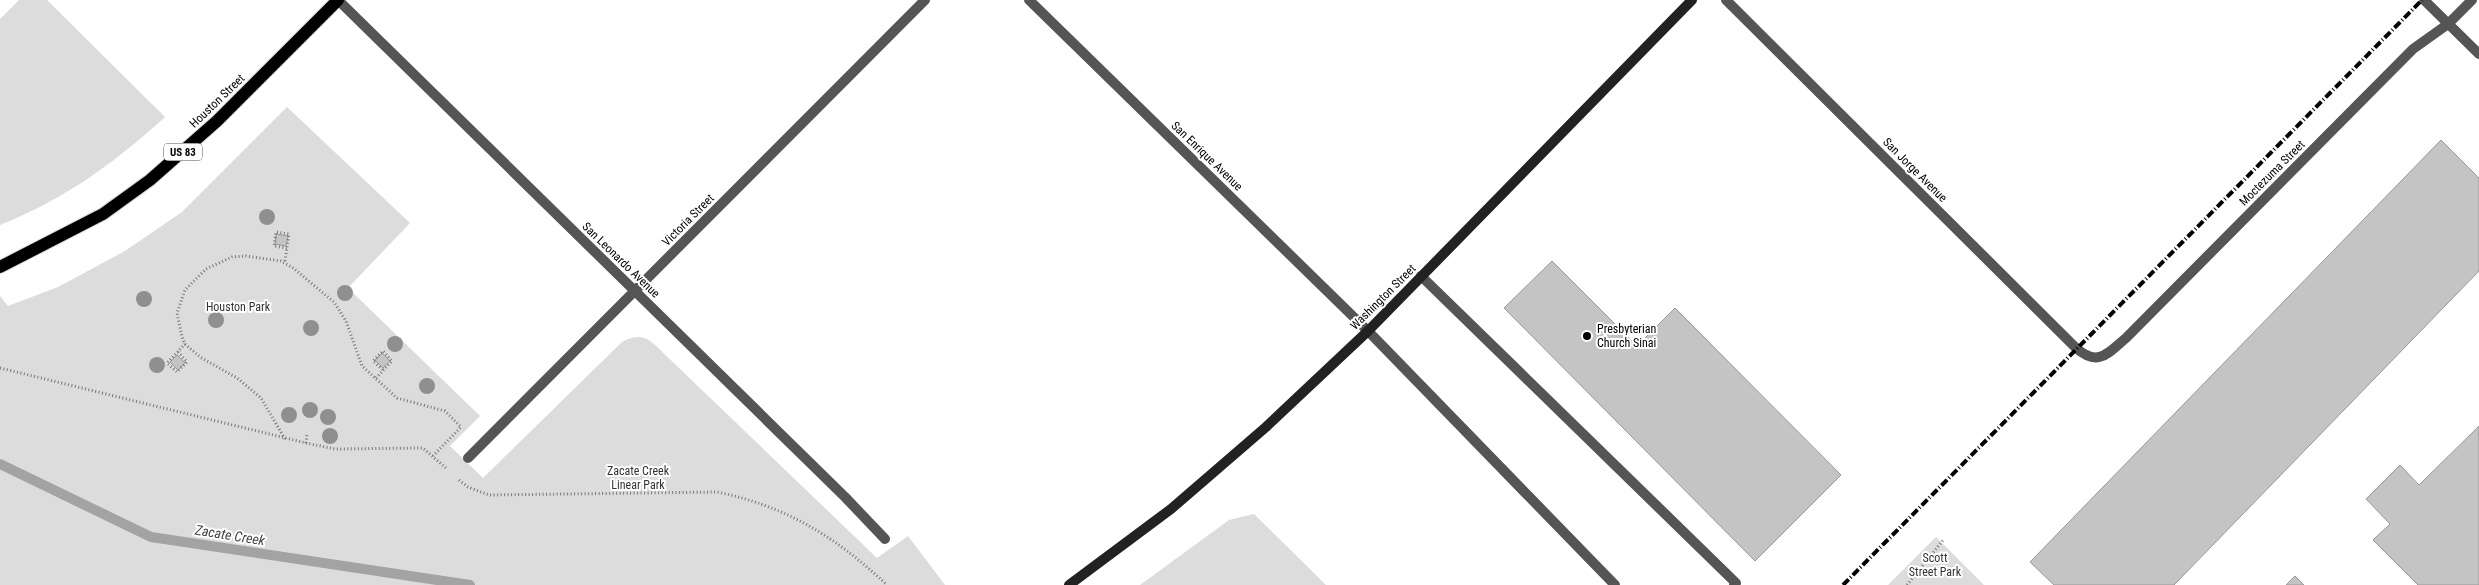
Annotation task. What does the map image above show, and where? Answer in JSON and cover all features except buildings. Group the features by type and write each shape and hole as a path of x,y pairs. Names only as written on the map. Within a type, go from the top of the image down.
{"main road":[{"name":"Houston Street","path":"0,267 103,214 150,180 217,121 338,0"},
{"name":"Washington Street","path":"1070,585 1178,503 1266,427 1368,331 1692,0"}],"street":[{"name":"San Leonardo Avenue","path":"338,0 885,539"},
{"name":"Victoria Street","path":"468,458 926,0"},
{"name":"San Enrique Avenue","path":"1029,0 1368,331 1616,585"},
{"name":"San Jorge Avenue","path":"1726,0 2088,358"},
{"path":"2424,0 2479,54"},
{"name":"Moctezuma Street","path":"2088,358 2098,358 2108,354 2126,338 2412,49 2448,24 2472,0"},
{"path":"1421,276 1736,583 1734,585"}],"path":[{"path":"285,262 290,234 276,232 274,246 287,248"},
{"path":"285,439 261,398 237,378 211,365 186,344 176,313 184,290 206,269 232,258 246,256 285,262 334,302 346,322 362,366 397,398 445,411 462,426 433,456"},
{"path":"178,352 187,362 177,372 167,363 178,352 186,344"},
{"path":"376,378 392,360 383,351 373,361 383,370"},
{"path":"306,443 307,434"},
{"path":"1908,585 1944,539"}],"green space":[{"path":"19,0 47,0 165,117 126,150 87,179 46,204 0,225 0,19"},
{"name":"Zacate Creek Linear Park","path":"287,107 410,223 348,288 480,416 450,446 483,478 622,342 640,337 647,339 655,345 877,558 908,536 945,585 0,585 0,296 8,306 58,287 125,251 182,212"},
{"path":"1254,514 1326,585 1140,585 1229,520"},
{"name":"Scott Street Park","path":"1936,537 1984,585 1888,585"}],"waterway":[{"name":"Zacate Creek","path":"0,464 151,537 470,585"}],"railway":[{"path":"1843,585 2422,0"}],"place":[{"name":"Presbyterian Church Sinai","path":"1587,336"}],"park label":[{"name":"Houston Park","path":"238,307"}]}
